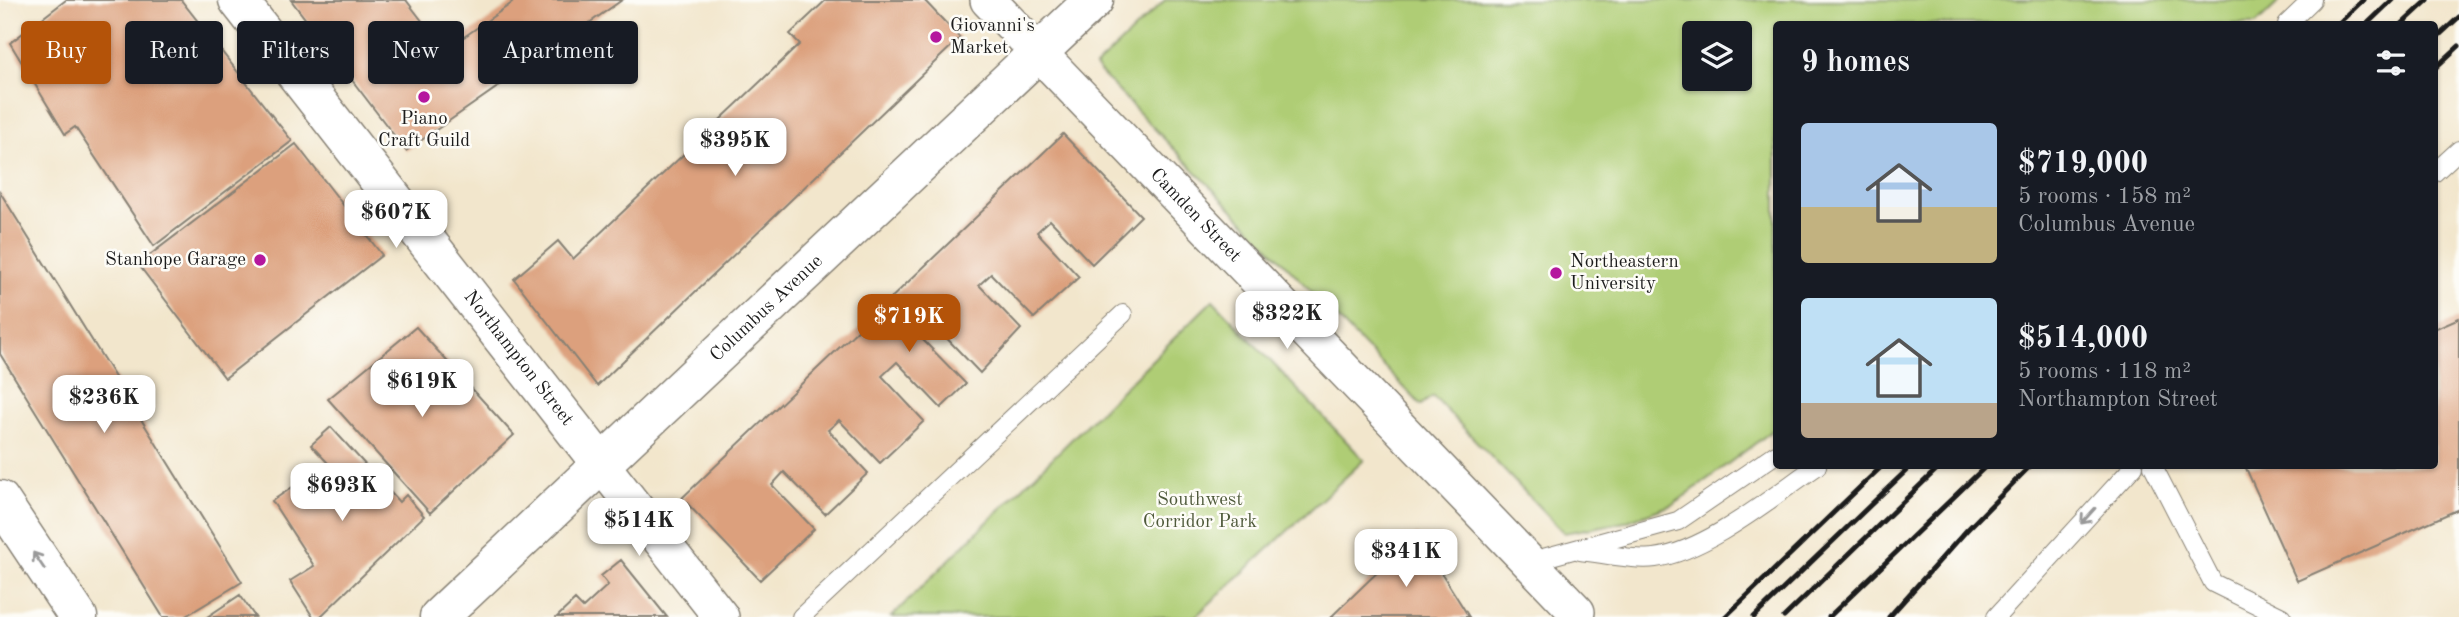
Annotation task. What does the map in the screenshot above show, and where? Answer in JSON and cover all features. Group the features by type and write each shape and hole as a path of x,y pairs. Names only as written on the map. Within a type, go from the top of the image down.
{"main road":[{"name":"Northampton Street","path":"238,0 601,464"},
{"name":"Columbus Avenue","path":"439,617 1094,0"},
{"path":"0,500 78,617"}],"street":[{"name":"Camden Street","path":"988,0 1577,612"},
{"name":"Northampton Street","path":"601,464 721,617"}],"lane":[{"path":"2290,21 2312,0"},
{"path":"2438,169 2459,150"},
{"path":"801,617 1122,314"},
{"path":"1529,562 1678,521 1773,456"},
{"path":"1573,550 1651,559 1672,555 1707,540 1812,469"},
{"path":"1996,617 2131,469"},
{"path":"2155,469 2213,583 2282,617"}],"green space":[{"path":"1165,0 2281,0 2259,21 1773,21 1773,430 1674,504 1625,522 1564,533 1433,396 1421,405 1095,67"},
{"name":"Southwest Corridor Park","path":"1213,300 1364,460 1195,617 891,617"}],"building":[{"path":"66,0 181,0 198,21 125,21 125,84 223,84 223,53 237,71 237,84 247,84 292,141 154,246 75,127 65,134 35,84 111,84 111,21 39,21"},
{"path":"291,0 406,0 422,21 368,21 368,84 464,84 464,37 478,27 478,84 502,84 406,151 354,83 354,21 307,21"},
{"path":"510,0 622,0 592,21 487,21 512,3"},
{"path":"826,0 924,0 960,38 597,386 514,279 558,241 573,259 800,44 790,34"},
{"path":"21,35 21,61 10,43"},
{"path":"1063,134 1141,216 1092,264 1050,220 1037,232 1079,277 1034,318 991,274 979,285 1021,329 980,373 935,326 922,339 966,384 941,408 897,362 882,376 924,421 880,463 839,420 828,430 868,473 825,514 784,472 772,485 814,529 760,580 682,498"},
{"name":"Stanhope Garage","path":"296,144 382,255 225,378 138,264"},
{"path":"0,192 242,582 184,617 163,617 0,354"},
{"path":"2459,318 2459,509 2297,581 2246,469 2438,469 2438,327"},
{"path":"416,327 514,435 430,513 328,399"},
{"path":"331,427 399,502 406,495 424,516 320,617 313,617 290,581 314,566 272,501 328,463 311,445"},
{"path":"1417,534 1469,617 1331,617"},
{"path":"621,560 667,617 557,617 575,600 583,608 608,585 601,576"},
{"path":"240,595 255,617 207,617"}],"railway":[{"path":"2341,21 2363,0"},
{"path":"2370,21 2392,0"},
{"path":"2405,21 2428,0"},
{"path":"2438,36 2459,17"},
{"path":"2438,65 2459,46"},
{"path":"1725,617 1879,469"},
{"path":"1754,617 1908,469"},
{"path":"1784,617 1937,469"},
{"path":"1829,617 1983,469"},
{"path":"1889,617 1967,530 2027,469"}],"place":[{"name":"Giovanni's Market","path":"936,37"},
{"name":"Piano Craft Guild","path":"424,97"},
{"name":"Stanhope Garage","path":"260,260"},
{"name":"Northeastern University","path":"1556,273"}]}
